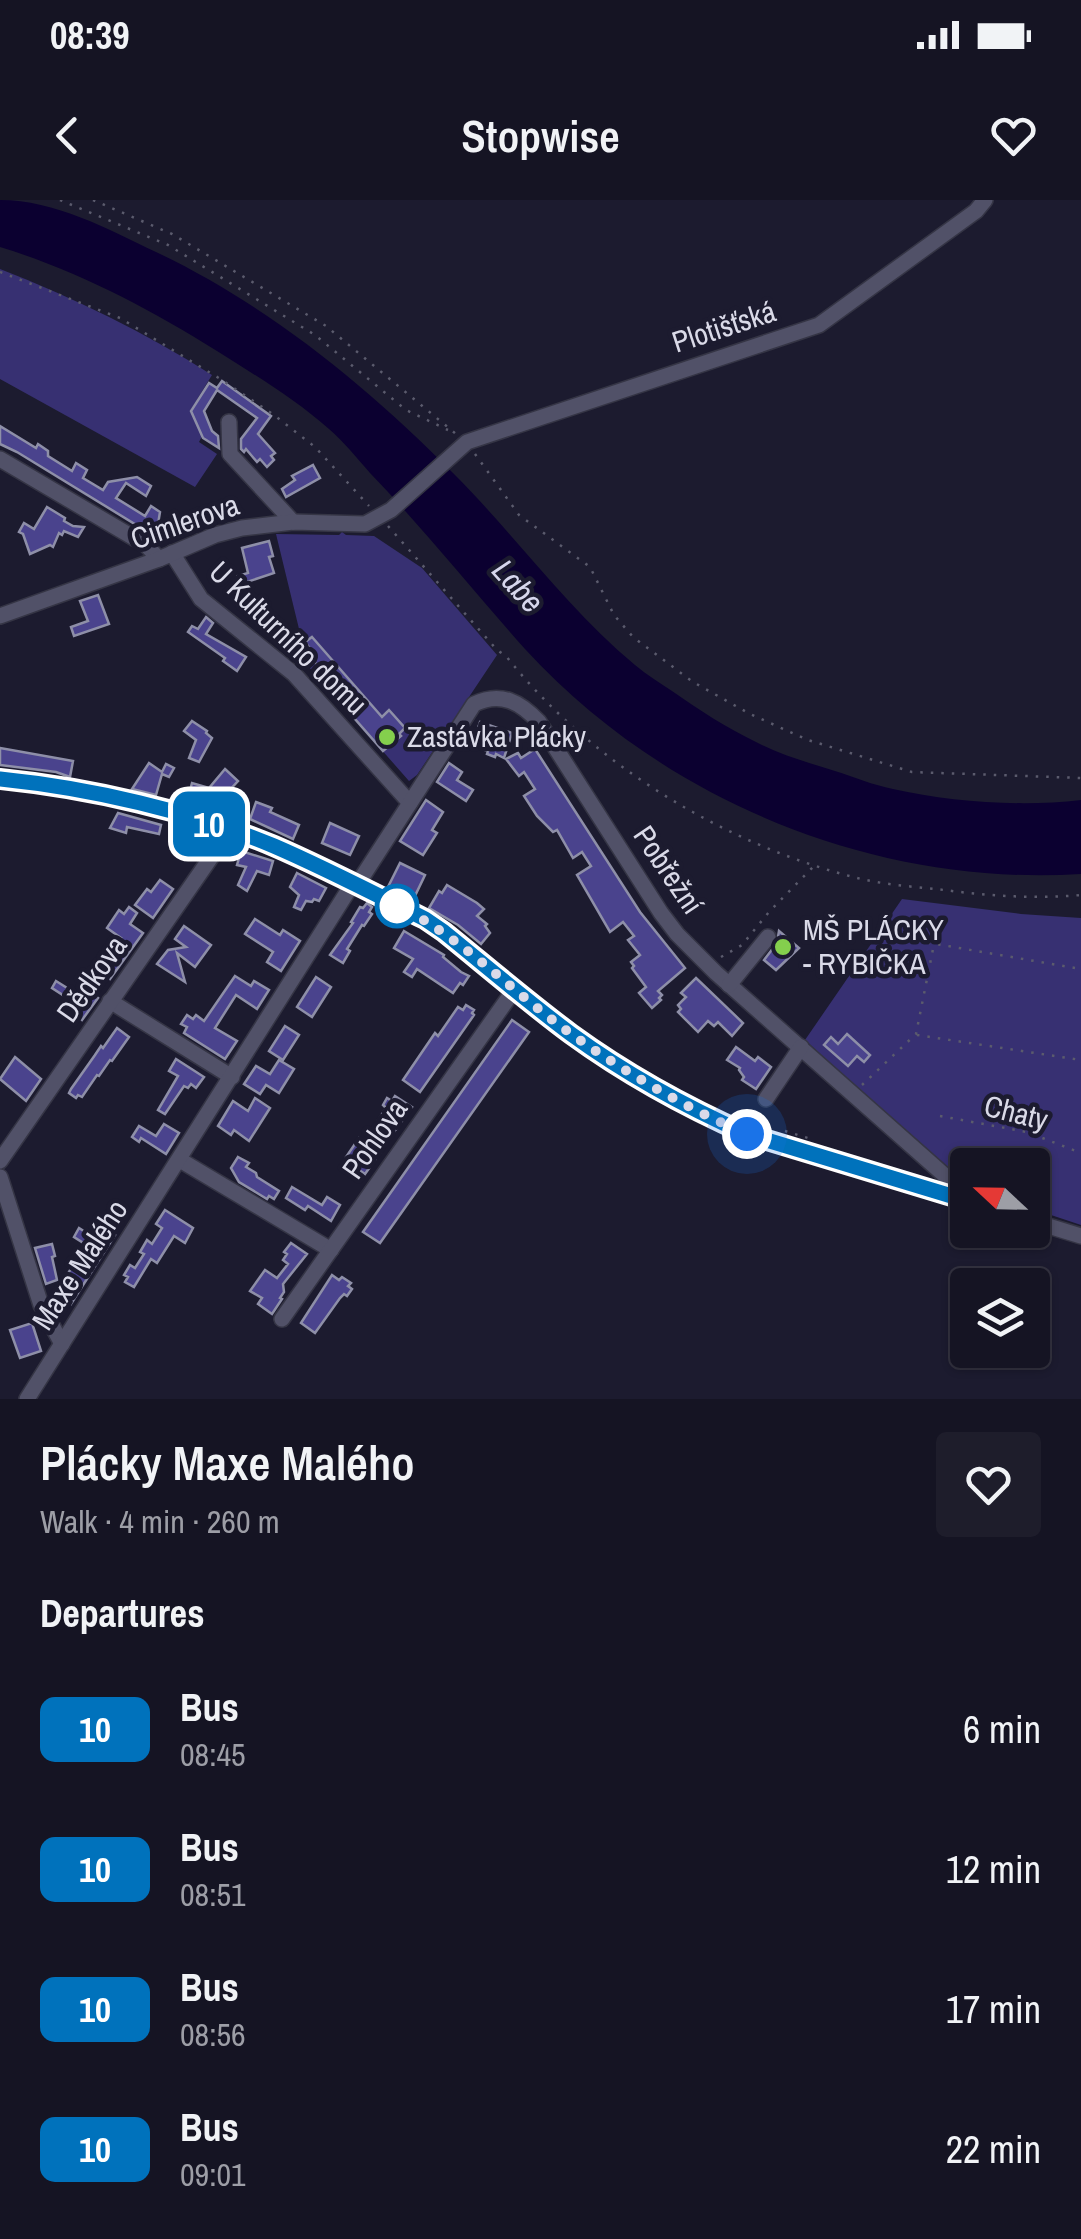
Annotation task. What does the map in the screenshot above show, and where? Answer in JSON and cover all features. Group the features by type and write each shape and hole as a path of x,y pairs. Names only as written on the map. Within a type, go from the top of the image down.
{"street":[{"name":"Plotišťská","path":"386,514 467,442 819,325 976,211 985,200"},
{"path":"229,422 230,454 293,522"},
{"path":"0,459 166,556"},
{"name":"Cimlerova","path":"0,616 242,528 293,522 364,524 386,514"},
{"name":"U Kulturního domu","path":"166,556 199,596 294,674 410,803"},
{"name":"Pobřežní","path":"355,884 474,704 495,698 516,702 539,722 660,913 708,967 950,1182"},
{"path":"0,779 82,791 154,808 274,846 425,919 574,1036 675,1100 747,1134 950,1193"},
{"name":"Dědkova","path":"0,1160 230,830"},
{"name":"Maxe Malého","path":"27,1399 355,884"},
{"path":"729,985 768,937"},
{"name":"Pohlova","path":"282,1319 514,990"},
{"path":"110,1002 232,1077"},
{"path":"766,1099 801,1047"},
{"path":"180,1160 331,1250"},
{"path":"0,1178 41,1305 62,1344"},
{"path":"1050,1227 1081,1236"}],"path":[{"path":"60,200 168,246 315,334 406,410 455,433 326,326 172,234 93,200"},
{"path":"0,272 120,318 222,380 315,447 386,514 497,650 544,700 619,764 666,797 716,825 862,879 1042,899 1081,896"},
{"path":"467,442 519,516 590,567 623,628 693,682 736,706 808,740 912,772 1081,778"},
{"path":"708,967 742,945 816,865"},
{"path":"907,940 1081,970"},
{"path":"853,1093 916,1034 934,944"},
{"path":"916,1034 1081,1060"},
{"path":"746,1124 766,1099"},
{"name":"Chaty","path":"940,1116 1027,1132 1081,1153"},
{"path":"773,1130 822,1142"}],"shaded area":[{"path":"0,269 109,317 212,375 190,411 202,436 199,442 217,454 195,487 0,379"},
{"path":"342,532 374,536 422,568 497,655 417,775 409,781 308,666 276,534"},
{"path":"902,899 1081,918 1081,1225 1050,1215 1050,1148 950,1148 950,1172 805,1040"}],"water":[{"name":"Labe","path":"0,200 61,210 100,225 197,273 277,322 351,379 420,441 610,643 649,676 734,731 795,758 915,793 1010,803 1081,800 1081,874 1004,874 927,866 851,849 778,823 708,790 642,750 580,703 525,649 329,429 274,388 165,320 85,279 0,247"}],"building":[{"path":"222,381 271,416 258,434 275,453 267,467 241,449 241,439 257,418 217,390 204,411 218,436 219,448 203,438 191,411 209,383 217,388"},
{"path":"0,426 36,448 38,444 48,451 48,456 72,471 76,463 87,470 83,478 103,490 108,482 137,477 151,486 146,496 126,483 116,498 145,516 151,506 160,512 158,524 163,527 156,537 0,444"},
{"path":"313,465 320,478 286,497 282,489 295,480 292,476"},
{"path":"47,507 73,526 84,527 78,537 64,531 53,547 30,554 19,532 24,523 34,529"},
{"path":"269,541 274,573 241,584 238,576 248,573 242,548"},
{"path":"98,595 109,624 74,636 71,627 88,621 80,601"},
{"path":"206,617 213,623 206,634 246,657 237,671 188,632 192,626 198,629"},
{"path":"312,637 382,717 389,710 405,728 383,751 320,679 325,674 311,658 315,655 305,642"},
{"path":"192,721 212,738 199,762 189,758 196,740 184,731"},
{"path":"480,722 512,733 504,758 472,746"},
{"path":"0,748 73,761 70,777 0,765"},
{"path":"535,749 640,912 685,968 658,991 661,1000 652,1008 639,993 646,987 632,968 631,962 640,955 628,940 634,936 623,922 610,932 577,875 591,866 582,852 573,858 557,830 553,832 537,816 524,796 535,789 524,772 519,776 506,759 518,753 521,758"},
{"path":"149,763 162,772 166,764 174,768 169,777 162,774 156,795 132,789"},
{"path":"449,763 462,772 457,780 473,790 466,801 437,782"},
{"path":"225,769 238,781 225,795 239,799 235,814 187,801 192,783 209,788"},
{"path":"426,800 443,812 432,830 437,833 423,855 400,841"},
{"path":"256,802 299,825 293,839 250,819"},
{"path":"118,813 161,825 159,834 127,827 126,833 110,828"},
{"path":"330,823 359,836 350,855 322,843"},
{"path":"241,851 273,861 269,875 257,871 247,891 238,885 246,867 237,865"},
{"path":"400,863 425,875 413,900 388,887"},
{"path":"297,873 326,888 319,901 306,901 301,910 294,907 299,895 290,887"},
{"path":"160,880 173,889 153,918 135,905"},
{"path":"447,885 484,909 477,916 487,924 490,933 481,944 429,908"},
{"path":"367,903 372,914 347,949 350,951 343,963 330,955 360,907"},
{"path":"129,907 137,913 130,924 143,933 110,979 98,970 121,938 107,928 119,910 124,914"},
{"path":"255,919 280,935 283,930 300,941 281,971 267,962 273,952 245,934"},
{"path":"184,926 211,945 195,967 177,953 185,982 157,964 168,950 186,947 175,939"},
{"path":"404,931 444,955 469,976 463,985 460,983 453,993 417,969 412,977 404,972 413,959 394,948"},
{"name":"MŠ PLÁCKY - RYBIČKA","path":"779,931 799,948 776,970 764,960 777,943"},
{"path":"235,976 251,986 254,981 269,990 257,1009 236,995 215,1028 237,1041 225,1059 184,1033 187,1027 181,1024 187,1015 204,1021"},
{"path":"316,977 331,987 312,1017 297,1007"},
{"path":"696,978 743,1023 732,1036 718,1022 714,1026 708,1021 698,1032 678,1012 678,1005 686,997 681,993"},
{"path":"56,981 80,996 85,988 98,998 82,1020 70,1011 75,1003 52,988"},
{"path":"466,1005 474,1010 474,1015 420,1092 403,1080 435,1033 438,1036 458,1007 463,1010"},
{"path":"512,1020 529,1032 380,1243 363,1232"},
{"path":"285,1026 299,1035 283,1060 269,1051"},
{"path":"117,1028 129,1037 82,1097 76,1098 69,1093 71,1089"},
{"path":"847,1034 870,1055 864,1062 857,1056 848,1066 824,1045 831,1037 838,1044"},
{"path":"736,1047 771,1067 756,1089 742,1080 740,1068 727,1060"},
{"path":"15,1057 41,1079 26,1101 0,1079"},
{"path":"176,1059 204,1077 196,1088 191,1084 188,1088 184,1086 165,1114 158,1110 178,1076 169,1071"},
{"path":"279,1060 294,1069 279,1093 266,1085 260,1094 244,1084 256,1066 270,1074"},
{"path":"395,1096 412,1107 394,1132 388,1127 378,1141 376,1146 382,1150 365,1174 359,1170 356,1174 346,1167 351,1160 346,1157 359,1138 364,1142 386,1108 383,1105 387,1098 392,1101"},
{"path":"255,1098 270,1108 249,1141 234,1130 231,1135 218,1126 233,1101 248,1111"},
{"path":"164,1124 179,1133 166,1154 141,1138 139,1142 132,1137 139,1126 156,1136"},
{"path":"238,1157 249,1163 246,1167 257,1177 279,1191 274,1199 267,1199 239,1182 231,1168"},
{"path":"292,1187 322,1205 327,1197 340,1205 331,1221 286,1198"},
{"path":"165,1210 193,1228 185,1243 174,1236 157,1263 151,1259 134,1287 125,1282 128,1277 124,1275 130,1265 135,1268 147,1240 152,1244 162,1228 156,1224"},
{"path":"100,1225 115,1235 71,1304 57,1291 88,1246 74,1237 79,1228 93,1237"},
{"path":"291,1243 307,1254 283,1284 282,1299 272,1314 258,1304 262,1298 250,1291 265,1270 277,1278 288,1264 283,1260 287,1254 284,1252"},
{"path":"52,1244 57,1280 46,1284 35,1248"},
{"path":"332,1275 351,1283 348,1286 352,1289 340,1298 315,1333 301,1323"},
{"path":"32,1323 41,1351 20,1358 10,1330"}],"bus line":[{"name":"10","path":"0,779 82,791 154,808 274,846 425,919 574,1036 675,1100 747,1134 950,1196"}],"place":[{"name":"Zastávka Plácky","path":"387,737"},
{"name":"MŠ PLÁCKY - RYBIČKA","path":"783,947"}],"route":[{"path":"397,906 444,932 574,1036 675,1100 747,1134"}]}
